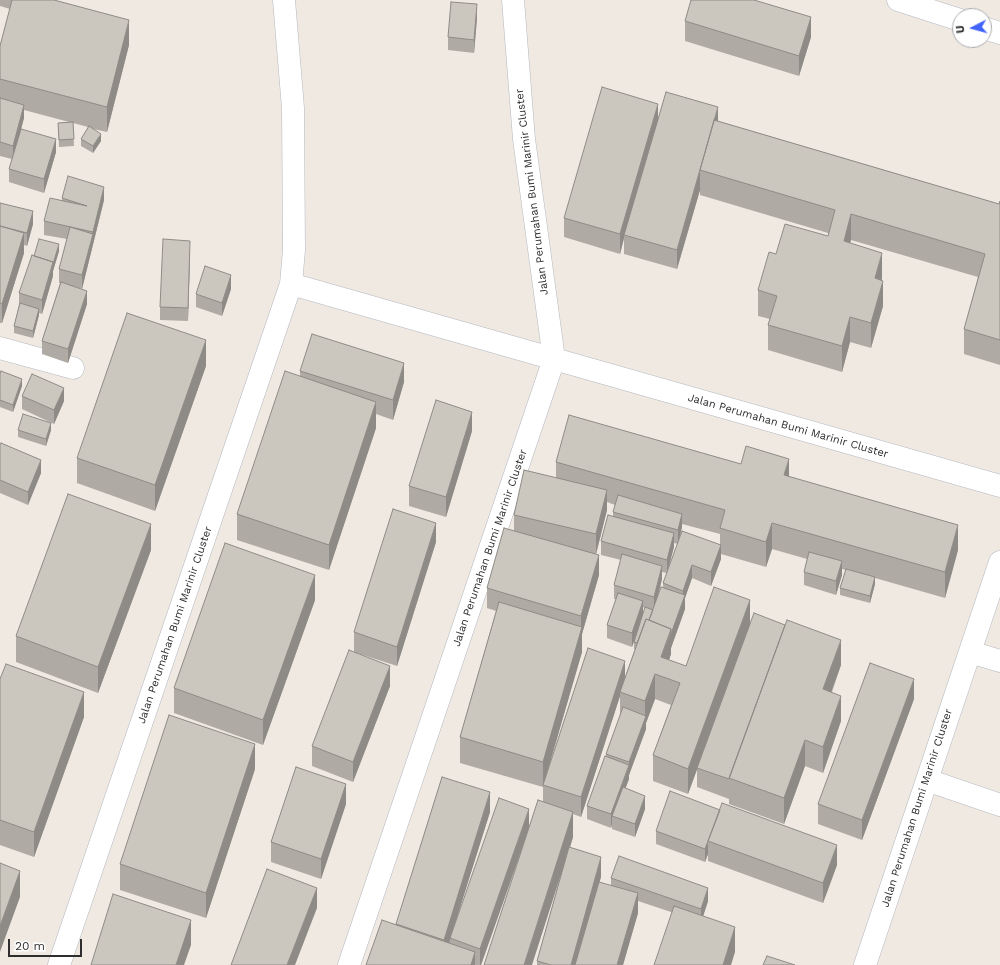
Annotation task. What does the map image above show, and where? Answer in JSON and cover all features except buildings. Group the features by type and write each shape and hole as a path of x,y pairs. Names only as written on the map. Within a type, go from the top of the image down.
{"street":[{"name":"Jalan Perumahan Bumi Marinir Cluster","path":"59,965 291,284 294,250 293,108 284,0"},
{"name":"Jalan Perumahan Bumi Marinir Cluster","path":"349,965 554,359 524,139 513,0"},
{"path":"898,0 952,17"},
{"name":"Jalan Perumahan Bumi Marinir Cluster","path":"291,284 1000,486"},
{"path":"0,348 73,368"},
{"name":"Jalan Perumahan Bumi Marinir Cluster","path":"865,965 1000,562"},
{"path":"970,652 1000,661"},
{"path":"927,780 1000,805"}]}
